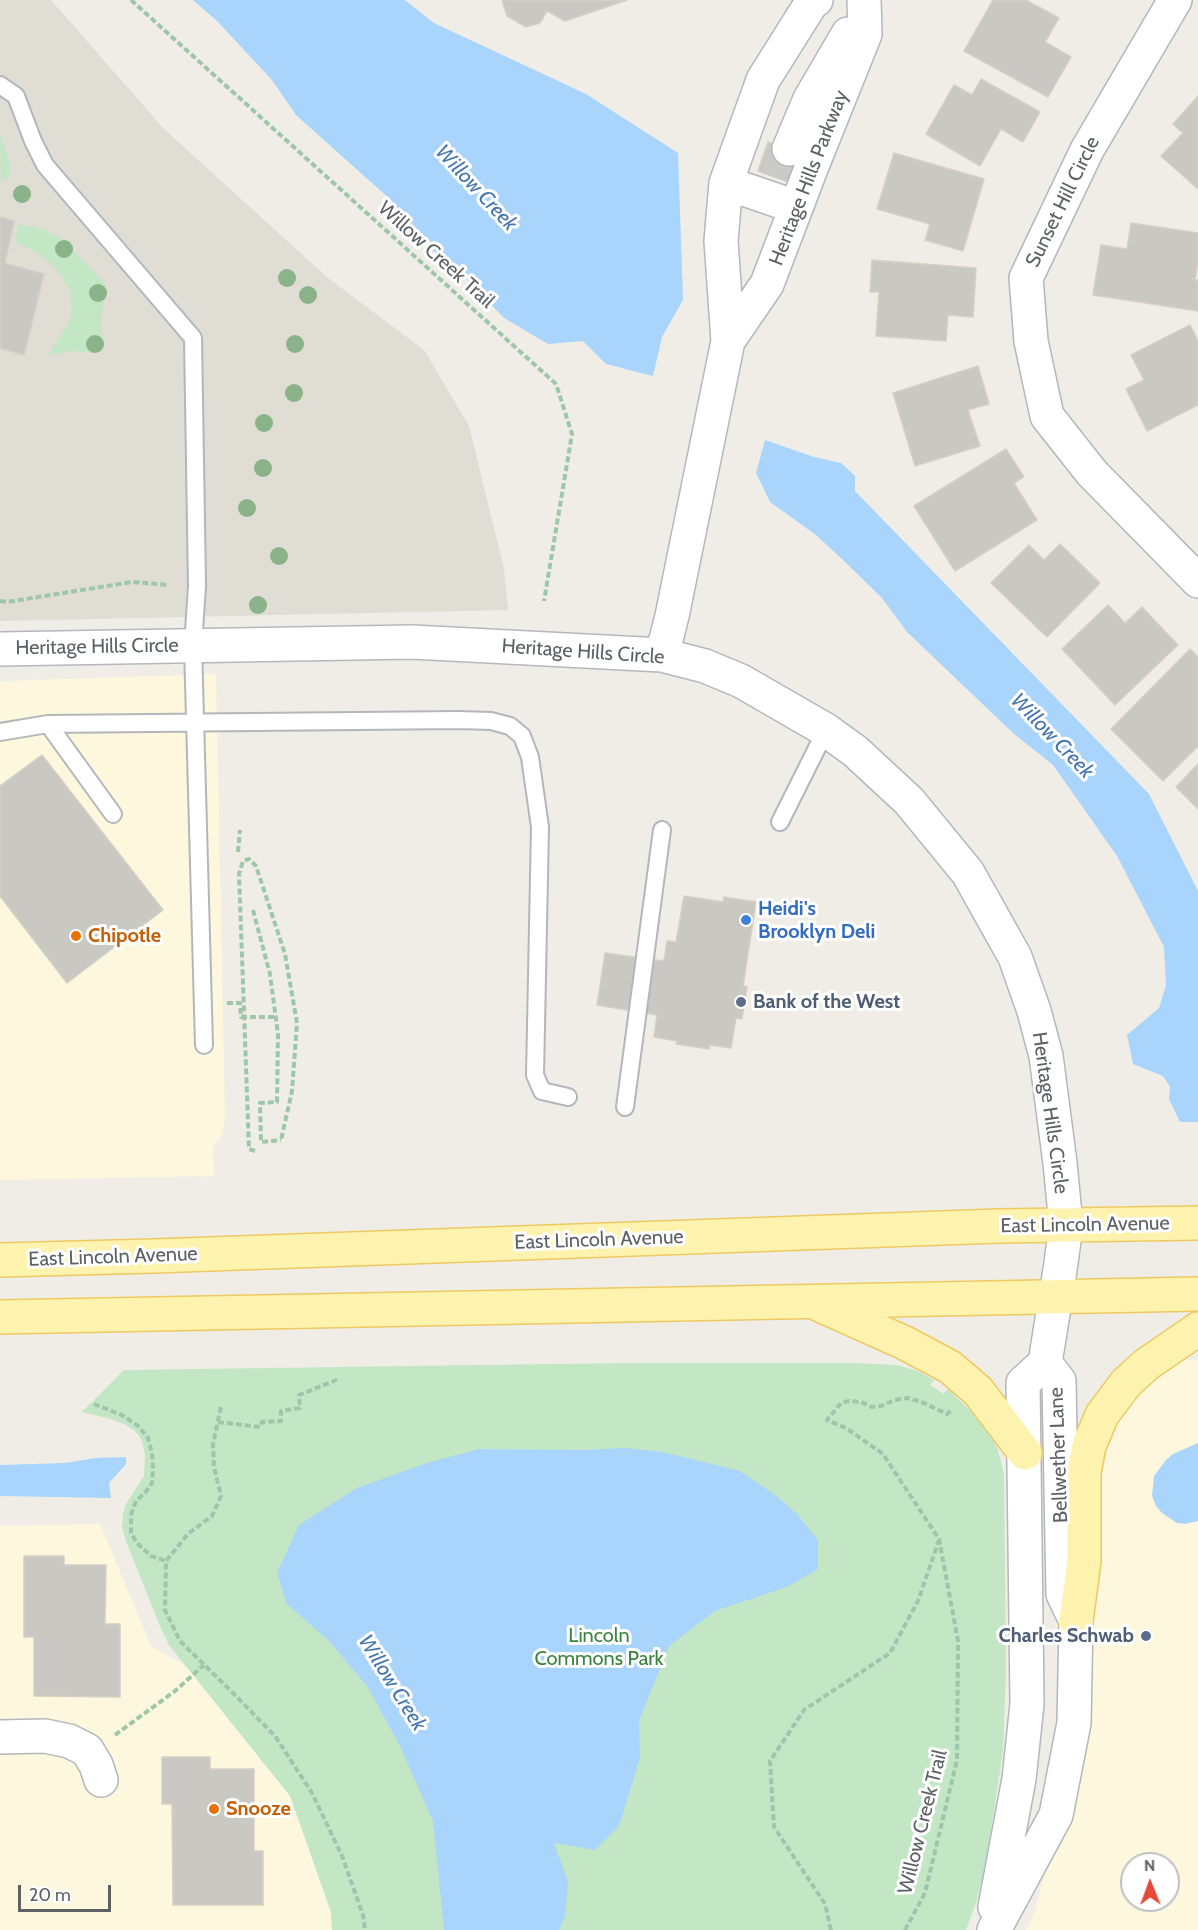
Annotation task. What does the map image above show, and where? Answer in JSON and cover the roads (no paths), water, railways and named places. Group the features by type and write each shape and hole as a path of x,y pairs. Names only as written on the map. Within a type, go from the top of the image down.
{"main road":[{"name":"East Lincoln Avenue","path":"0,1260 1066,1225 1198,1223"},
{"path":"0,1317 1198,1294"},
{"path":"813,1301 905,1343 950,1367 978,1390 1025,1453"},
{"path":"1076,1621 1084,1561 1084,1472 1089,1446 1102,1415 1126,1383 1148,1364 1198,1329"}],"street":[{"name":"Heritage Hills Parkway","path":"662,655 728,341 721,242 726,183 763,80 812,2 816,0"},
{"name":"Sunset Hill Circle","path":"1175,0 1087,150 1026,278 1031,341 1047,416 1092,472 1198,581"},
{"name":"Heritage Hills Parkway","path":"786,171 866,34 864,3"},
{"name":"Heritage Hills Parkway","path":"728,341 767,284 786,171 810,99 864,3"},
{"path":"726,183 786,171 752,110"},
{"name":"Heritage Hills Circle","path":"0,649 412,642 662,655 705,666 741,681 826,730 855,751 909,801 968,873 1015,957 1034,1011 1046,1056 1066,1225 1045,1363"},
{"name":"Bellwether Lane","path":"1045,1363 1059,1381 1063,1594 1076,1621 1074,1723 1056,1815 992,1930 1019,1779 1027,1704 1023,1383 1045,1363"},
{"path":"0,1737 45,1736 69,1741 87,1750 96,1765 100,1780"}],"lane":[{"path":"0,85 16,96 45,165 193,338 197,586 194,646 204,1045"},
{"path":"0,732 48,724 491,721 510,726 522,736 530,757 540,827 535,1075 542,1091 568,1097"},
{"path":"48,724 113,814"},
{"path":"780,822 826,730"},
{"path":"625,1107 662,830"}],"water":[{"name":"Willow Creek","path":"193,0 405,0 434,23 586,94 678,153 683,300 662,337 653,376 606,364 583,341 548,344 504,318 452,264 404,230 392,201 296,115 272,80 217,21"},
{"name":"Willow Creek","path":"765,440 814,457 841,463 855,476 855,491 1149,794 1198,891 1198,1122 1180,1122 1169,1099 1170,1087 1163,1076 1133,1064 1127,1035 1159,1008 1166,985 1164,947 1117,856 1053,765 1013,733 907,632 882,598 842,559 816,535 770,502 756,473"},
{"path":"1198,1443 1198,1521 1177,1523 1156,1506 1152,1496 1154,1476 1173,1454"},
{"name":"Willow Creek","path":"624,1448 663,1452 740,1471 775,1495 797,1514 818,1540 818,1569 787,1587 715,1611 669,1646 639,1721 640,1758 619,1826 595,1850 554,1843 568,1882 565,1917 559,1930 444,1930 433,1821 400,1746 367,1686 328,1640 287,1604 277,1573 299,1525 357,1488 427,1463 479,1449"},
{"path":"126,1457 126,1464 109,1483 111,1498 0,1496 0,1465 65,1463 95,1458"}],"tunnel":[{"path":"777,178 789,149"}],"place":[{"name":"Heidi's Brooklyn Deli","path":"746,920"},
{"name":"Chipotle","path":"76,936"},
{"name":"Bank of the West","path":"741,1002"},
{"name":"Charles Schwab","path":"1146,1636"},
{"name":"Snooze","path":"214,1809"}],"park label":[{"name":"Lincoln Commons Park","path":"599,1648"}]}
